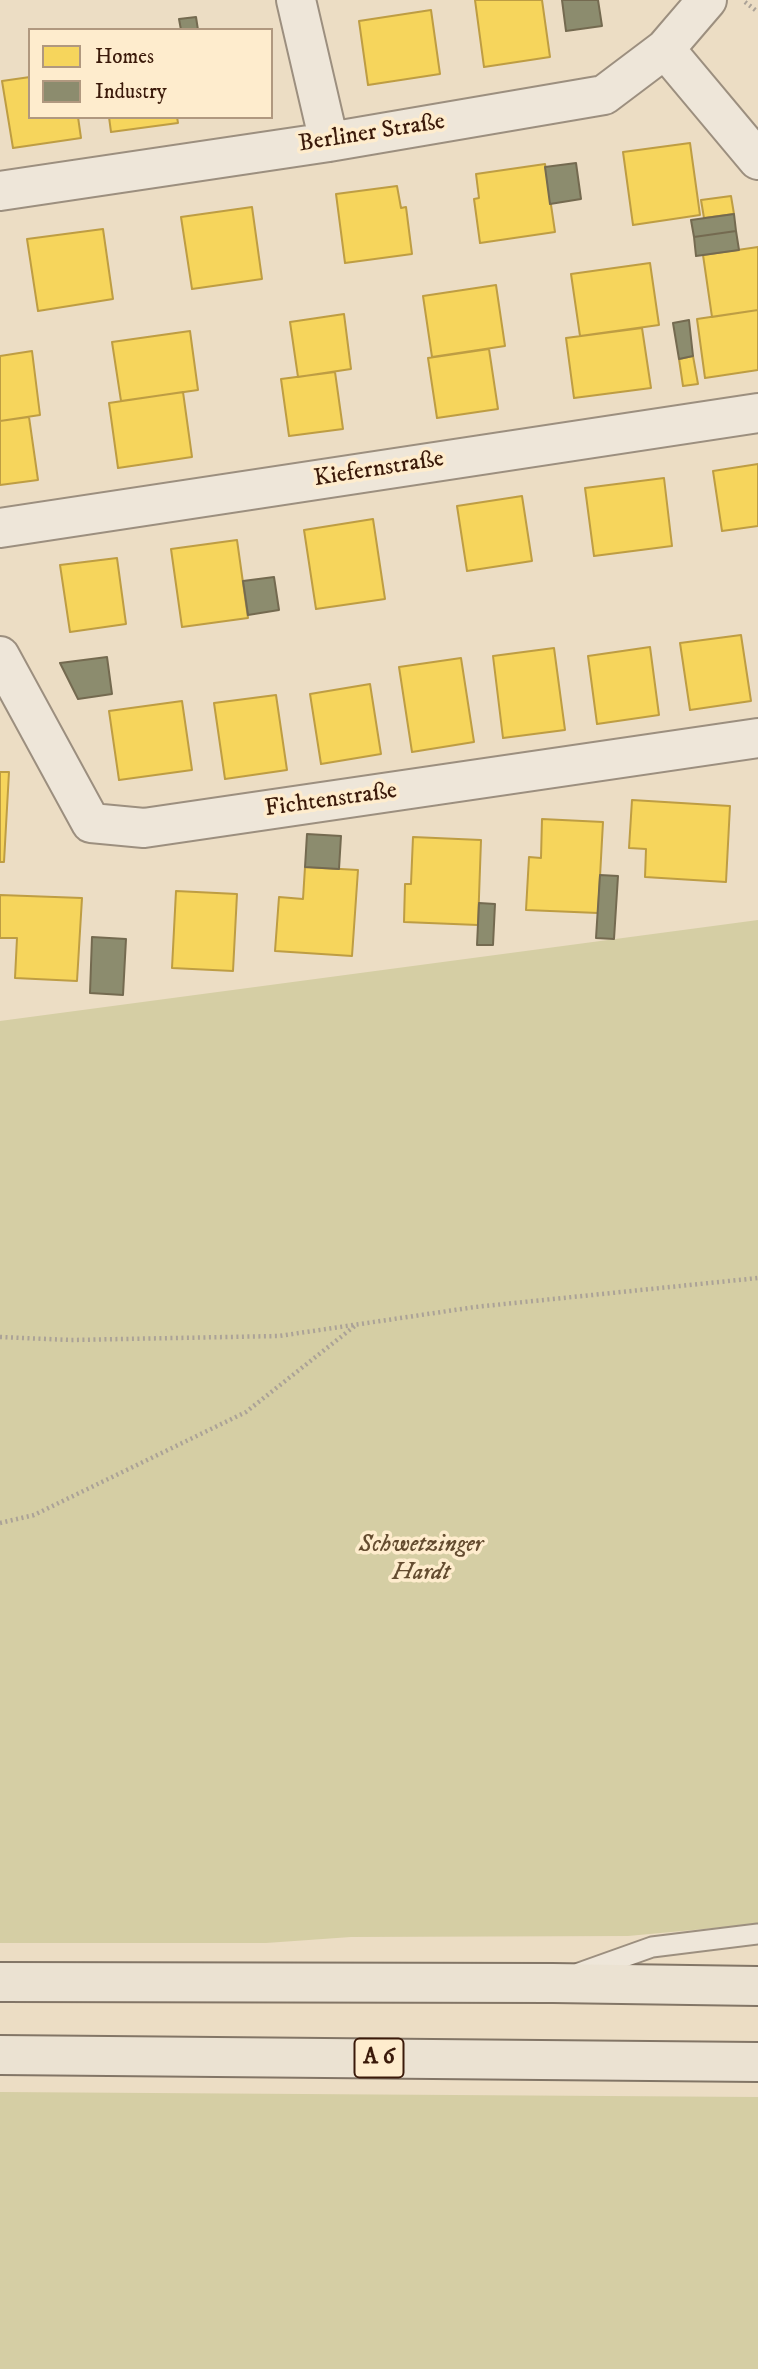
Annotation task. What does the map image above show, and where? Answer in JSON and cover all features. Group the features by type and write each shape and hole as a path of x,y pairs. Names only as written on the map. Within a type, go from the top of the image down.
{"highway":[{"path":"0,1982 758,1986"},
{"name":"A 6","path":"0,2055 758,2062"}],"street":[{"path":"296,0 329,142"},
{"name":"Berliner Straße","path":"0,191 329,142 604,95 665,49 707,0"},
{"path":"665,49 758,160"},
{"name":"Kiefernstraße","path":"0,528 758,413"},
{"name":"Fichtenstraße","path":"0,656 91,823 144,828 758,738"}],"lane":[{"path":"553,1983 652,1947 758,1934"}],"path":[{"path":"741,0 758,12"},
{"path":"0,1337 71,1340 279,1336 475,1307 758,1278"},
{"path":"0,1522 34,1516 246,1412 356,1324"}],"green space":[{"name":"Schwetzinger Hardt","path":"758,920 758,1924 628,1936 351,1937 266,1943 0,1943 0,1021"},
{"path":"0,2092 758,2097 758,2369 0,2369"}],"building: Homes":[{"path":"475,0 542,0 550,57 484,67"},
{"path":"431,10 440,74 368,85 359,21"},
{"path":"28,77 28,119 78,119 81,138 13,148 2,81"},
{"path":"109,119 177,119 178,123 111,132"},
{"path":"690,143 700,215 633,225 623,152"},
{"path":"545,164 555,232 480,243 474,199 479,198 476,174"},
{"path":"397,186 401,208 406,207 412,254 345,263 336,194"},
{"path":"731,196 734,214 704,218 701,200"},
{"path":"252,207 262,279 192,289 181,217"},
{"path":"103,229 113,299 38,311 27,239"},
{"path":"758,247 758,310 712,317 703,255"},
{"path":"650,263 659,325 580,336 571,274"},
{"path":"496,285 505,346 432,357 423,296"},
{"path":"758,310 758,370 705,378 697,319"},
{"path":"344,314 351,369 298,377 290,322"},
{"path":"642,328 651,388 574,398 566,338"},
{"path":"190,331 198,390 121,401 112,342"},
{"path":"489,349 498,409 437,418 428,358"},
{"path":"32,351 40,415 0,421 0,356"},
{"path":"693,356 698,384 683,386 679,359"},
{"path":"335,372 343,429 289,436 281,379"},
{"path":"183,392 192,457 118,468 109,403"},
{"path":"29,417 38,480 0,485 0,421"},
{"path":"758,464 758,526 722,531 713,471"},
{"path":"664,478 672,546 594,556 585,488"},
{"path":"522,496 532,561 467,571 457,506"},
{"path":"373,519 385,599 316,609 304,530"},
{"path":"237,540 248,618 182,627 171,549"},
{"path":"117,558 126,624 70,632 60,565"},
{"path":"741,635 751,701 690,710 680,643"},
{"path":"650,647 659,715 597,724 588,656"},
{"path":"554,648 565,730 503,738 493,656"},
{"path":"461,658 474,742 412,752 399,667"},
{"path":"370,684 381,754 321,764 310,694"},
{"path":"276,695 287,770 225,779 214,703"},
{"path":"182,701 192,770 119,780 109,711"},
{"path":"0,772 9,772 4,862 0,862"},
{"path":"632,800 730,806 726,882 645,877 646,849 629,848"},
{"path":"542,819 603,822 598,913 526,910 529,857 541,858"},
{"path":"413,837 481,840 478,925 404,922 405,884 411,884"},
{"path":"305,867 358,870 352,956 275,951 279,897 303,899"},
{"path":"176,891 237,894 233,971 172,968"},
{"path":"0,895 82,898 77,981 15,978 17,938 0,938"}],"building: Industry":[{"path":"562,0 598,0 602,26 566,31"},
{"path":"196,17 198,28 181,28 179,19"},
{"path":"576,163 581,199 550,204 545,167"},
{"path":"734,214 736,231 694,237 691,220"},
{"path":"736,231 739,250 696,256 694,237"},
{"path":"689,320 693,356 679,359 673,323"},
{"path":"274,577 279,610 248,615 243,581"},
{"path":"107,657 112,694 78,699 60,663"},
{"path":"307,834 341,836 339,869 305,867"},
{"path":"600,875 618,876 614,939 596,938"},
{"path":"479,903 495,904 493,945 477,945"},
{"path":"92,937 126,939 123,995 90,993"}]}
